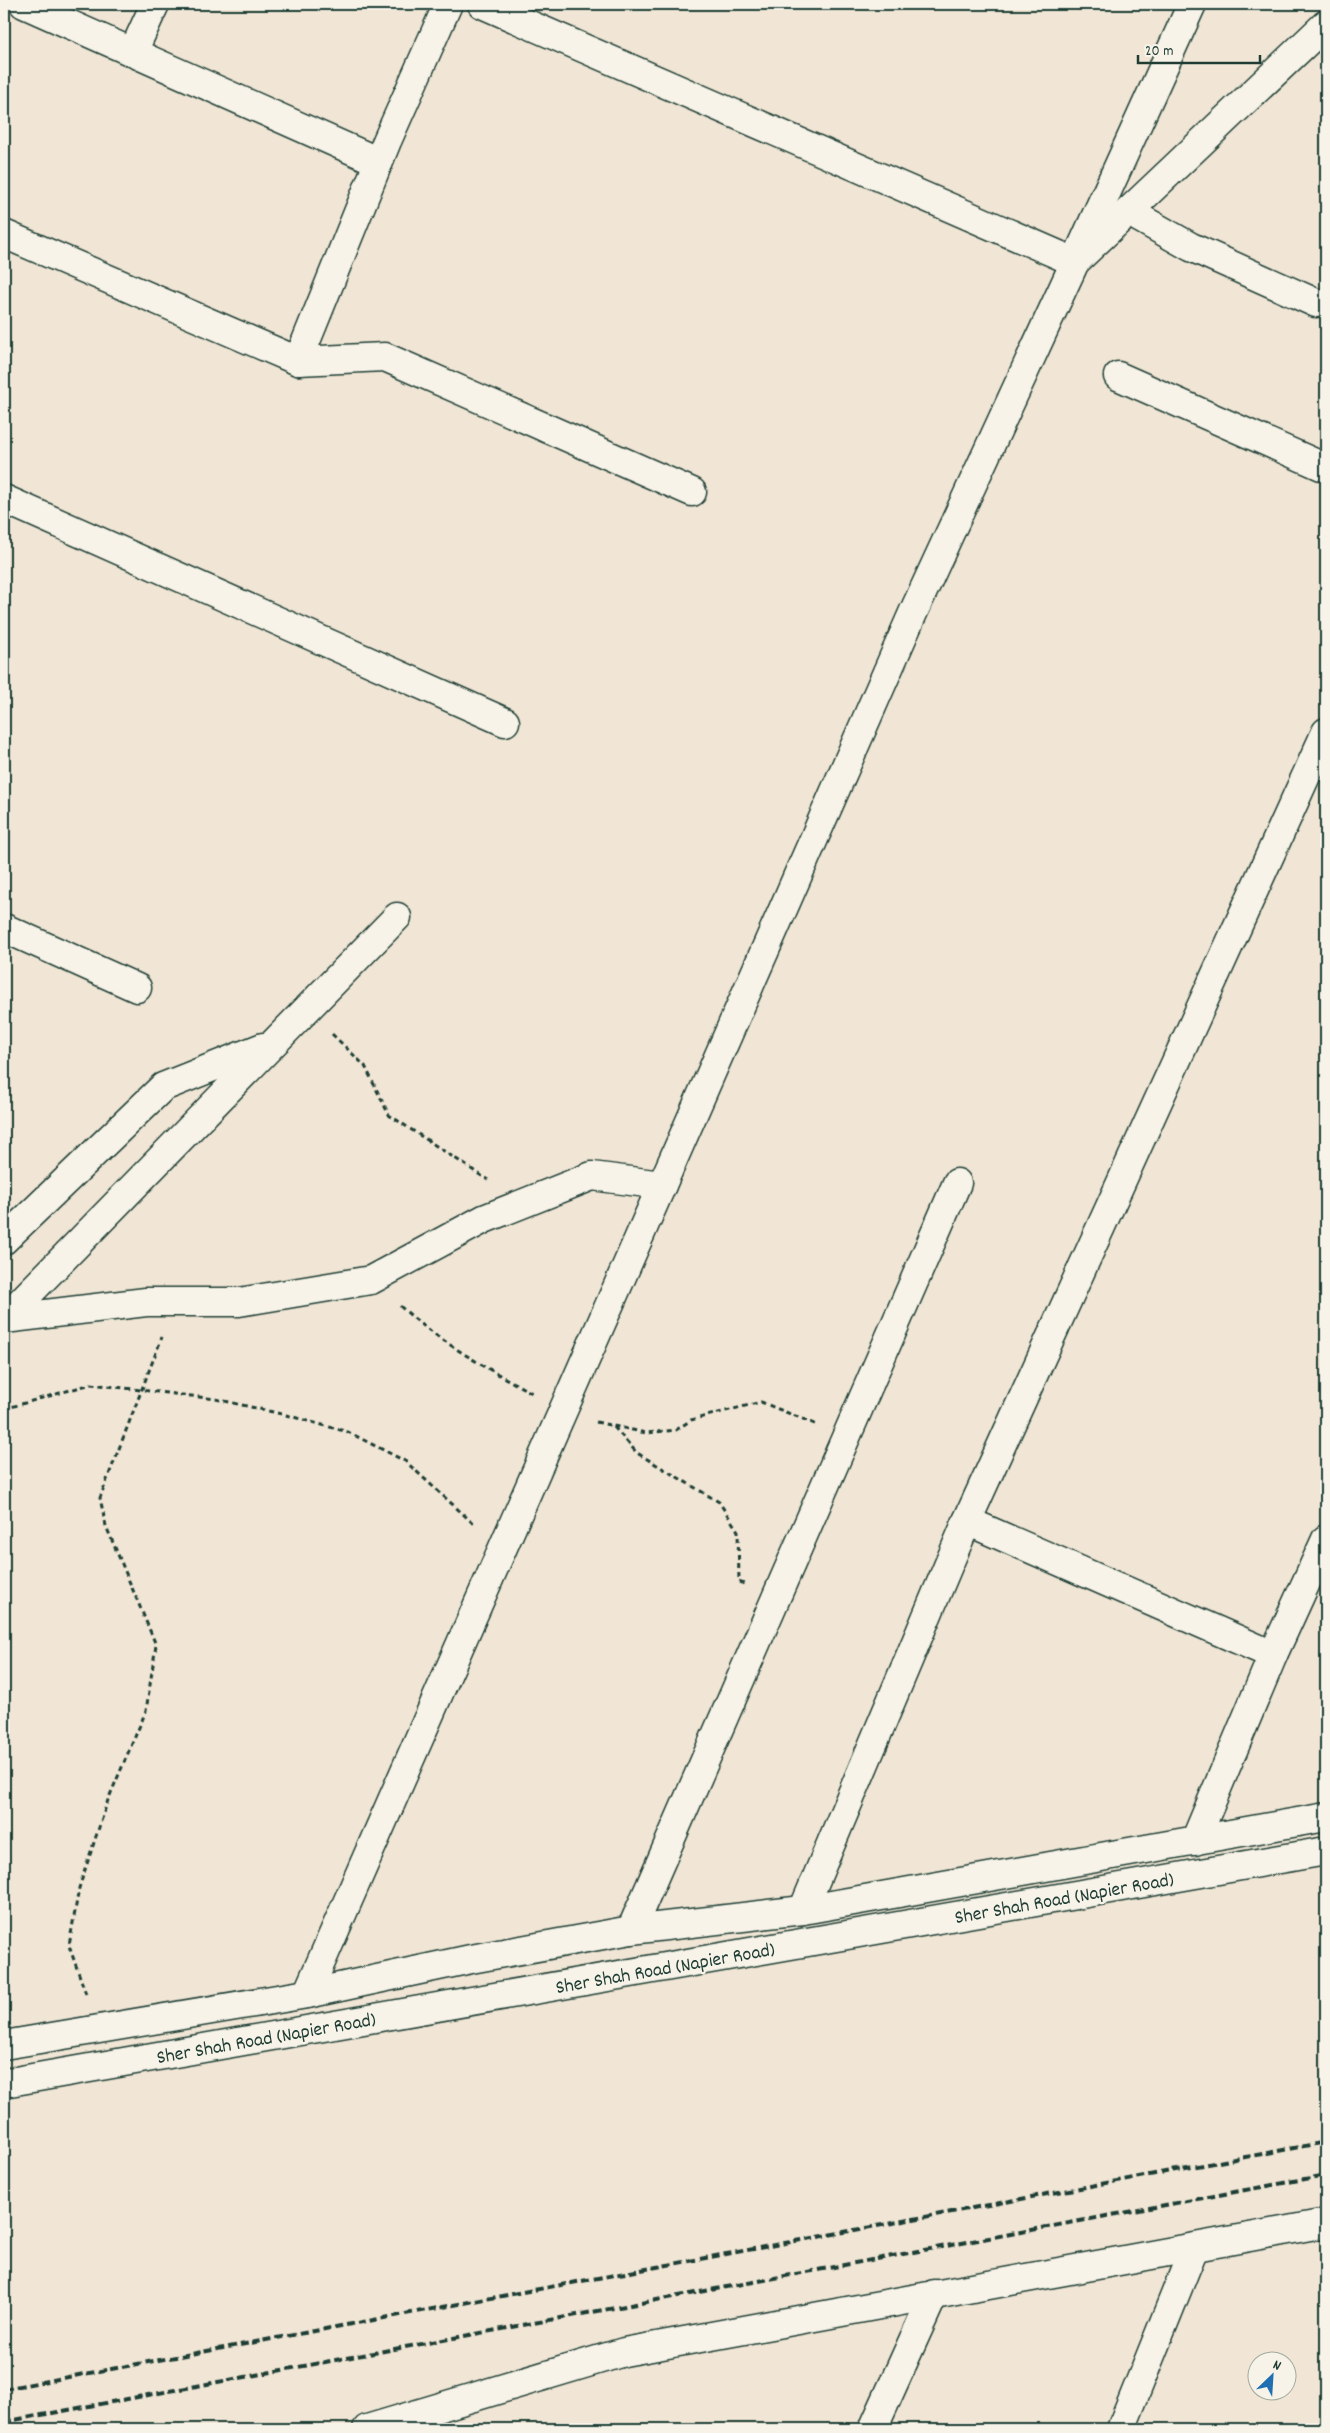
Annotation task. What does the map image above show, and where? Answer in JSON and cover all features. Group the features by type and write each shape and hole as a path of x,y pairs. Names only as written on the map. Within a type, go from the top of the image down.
{"street":[{"path":"24,4 379,162"},
{"path":"133,52 155,4"},
{"path":"298,361 379,162 448,4"},
{"path":"482,4 1075,262"},
{"path":"307,1994 914,613 1192,4"},
{"path":"1075,262 1326,24"},
{"path":"1128,212 1191,247 1316,303"},
{"path":"4,234 298,361 385,357 692,492"},
{"path":"1118,376 1326,468"},
{"path":"4,499 505,722"},
{"path":"803,1910 967,1521 1326,732"},
{"path":"4,1320 397,917"},
{"path":"4,928 137,988"},
{"path":"4,1240 163,1087 274,1043"},
{"path":"4,1320 146,1302 239,1302 371,1280 484,1219 592,1176 662,1185"},
{"path":"631,1930 956,1183"},
{"path":"967,1521 1273,1656"},
{"path":"1195,1840 1273,1656 1326,1539"},
{"name":"Sher Shah Road (Napier Road)","path":"4,2045 307,1994 471,1959 631,1930 803,1910 1326,1817"},
{"name":"Sher Shah Road (Napier Road)","path":"4,2083 1326,1851"},
{"path":"471,1959 484,1998"},
{"path":"367,2429 397,2425 624,2352 1326,2223"},
{"path":"1121,2429 1194,2248"},
{"path":"873,2429 934,2294"}],"path":[{"path":"307,1009 365,1066 389,1115 523,1203"},
{"path":"371,1280 422,1326 503,1378 564,1410 593,1422 646,1433 676,1430 691,1420 761,1402 790,1412 846,1438"},
{"path":"93,2030 84,1984 69,1946 80,1888 102,1818 146,1712 156,1645 106,1526 100,1498 176,1302"},
{"path":"4,1409 91,1384 142,1389 216,1400 286,1414 348,1432 405,1461 502,1551"},
{"path":"614,1426 637,1453 719,1502 738,1531 739,1582 774,1602"}],"railway":[{"path":"4,2389 1326,2142"},
{"path":"4,2422 1326,2175"}]}
